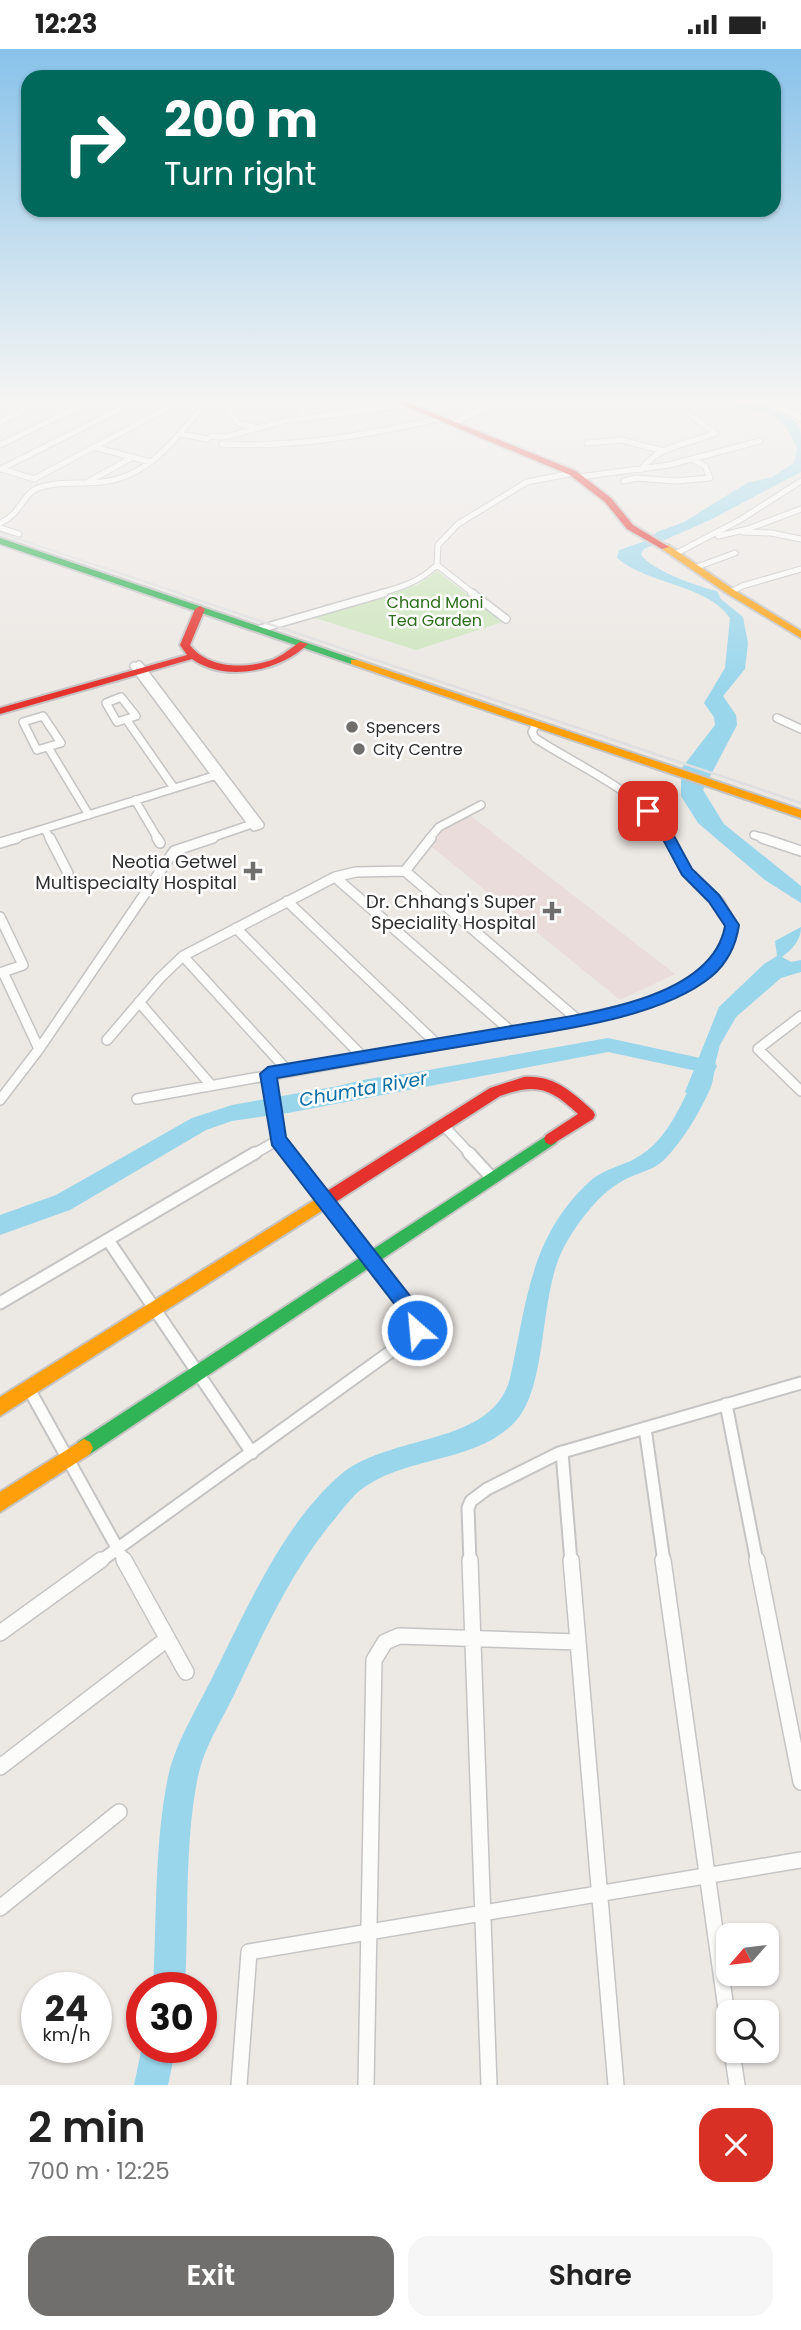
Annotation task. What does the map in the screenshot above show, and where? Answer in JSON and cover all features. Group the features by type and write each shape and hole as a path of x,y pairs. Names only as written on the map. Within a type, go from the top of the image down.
{"main road":[{"path":"605,498 630,527 697,566 730,592 801,635"},
{"path":"0,541 801,814"},
{"path":"188,654 187,638 200,609"},
{"path":"0,704 188,654 210,665 243,667 276,662 303,644"},
{"path":"0,711 138,668"},
{"path":"0,1407 445,1127 495,1092 538,1080 552,1082 588,1115 0,1503"}],"street":[{"path":"0,525 23,507 26,498"},
{"path":"501,498 458,524 441,540 436,555 437,565 506,619"},
{"path":"710,538 778,498"},
{"path":"673,551 801,509"},
{"path":"0,525 19,534"},
{"path":"738,531 801,538"},
{"path":"697,566 735,553"},
{"path":"260,629 410,585 423,578 437,565"},
{"path":"730,592 801,569"},
{"path":"0,1100 39,1049 174,851 252,824 254,827 260,825 138,668"},
{"path":"43,716 61,743 48,747 37,750 23,722 43,716"},
{"path":"777,717 801,729"},
{"path":"126,719 174,788"},
{"path":"137,1099 578,1020 645,1004 684,986 706,972 720,957 729,940 732,925 714,898 687,871 657,819 535,738 532,732 536,725"},
{"path":"48,747 89,815"},
{"path":"1,841 218,774"},
{"path":"135,800 160,843"},
{"path":"405,871 428,845 436,829 481,805"},
{"path":"45,829 68,873"},
{"path":"754,835 801,851"},
{"path":"107,1040 183,956 335,877 356,872 405,871 578,1020"},
{"path":"335,877 513,1033"},
{"path":"287,901 438,1045"},
{"path":"0,917 23,965 2,972 39,1049"},
{"path":"236,927 365,1059"},
{"path":"183,956 288,1071"},
{"path":"139,1002 211,1085"},
{"path":"801,1016 758,1049 801,1091"},
{"path":"0,1633 415,1334 418,1325 414,1316 278,1140 268,1074"},
{"path":"445,1127 492,1178"},
{"path":"0,1303 278,1140"},
{"path":"107,1240 252,1453"},
{"path":"489,2085 472,1638 468,1508 471,1501 487,1489 562,1452 801,1383"},
{"path":"29,1389 186,1672"},
{"path":"726,1404 801,1782"},
{"path":"645,1428 725,2000"},
{"path":"562,1452 615,2085"},
{"path":"366,2085 373,1660 384,1642 399,1636 578,1642"},
{"path":"0,1767 167,1639"},
{"path":"0,1908 119,1812"},
{"path":"239,2085 249,1952 801,1860"},
{"path":"734,2063 737,2085"}],"shaded area":[{"name":"Dr. Chhang's Super Speciality Hospital","path":"471,816 675,974 620,1000 432,847 444,828"}],"green space":[{"name":"Chand Moni Tea Garden","path":"437,571 503,622 416,650 315,618 417,585"}],"water":[{"path":"723,498 752,498 644,549 641,554 664,572 717,591 721,599 743,617 748,643 745,669 723,696 736,715 737,725 703,790 724,824 801,886 801,903 765,880 698,823 681,796 681,769 715,725 714,717 704,703 725,668 730,618 707,598 644,574 617,558 619,550 648,540 657,532 684,522"},
{"path":"801,927 798,941 782,957 791,962 801,960 801,972 781,978 736,1017 720,1045 710,1083 701,1101 685,1092 719,1007 764,964 777,956 775,941"}],"waterway":[{"name":"Chumta River","path":"0,1225 24,1214 62,1203 199,1124 232,1113 608,1045 707,1066"},
{"path":"170,1972 176,1830 186,1766 256,1619 293,1553 340,1492 351,1482 388,1462 474,1435 507,1413 520,1385 543,1270 557,1239 583,1203 603,1183 618,1173 646,1162 658,1153 682,1121 697,1096 705,1075"},
{"path":"303,1101 368,1081 405,1076 432,1079"},
{"path":"151,2085 156,2063"}],"railway":[{"path":"0,533 182,594"},
{"path":"177,593 801,803"}],"traffic: fast":[{"path":"0,541 354,662"},
{"path":"84,1448 551,1139"}],"traffic: slow":[{"path":"665,547 801,635"},
{"path":"354,662 801,814"},
{"path":"0,1407 329,1198"},
{"path":"0,1503 84,1448"}],"traffic: jam":[{"path":"605,498 630,527 665,547"},
{"path":"200,609 185,645 201,661 225,668 252,667 275,662 303,644"},
{"path":"0,711 190,657"},
{"path":"329,1198 495,1092 511,1086 536,1082 546,1084 556,1088 588,1115 551,1139"}],"place":[{"name":"Spencers","path":"352,727"},
{"name":"City Centre","path":"359,749"},
{"name":"Neotia Getwel Multispecialty Hospital","path":"253,871"},
{"name":"Dr. Chhang's Super Speciality Hospital","path":"552,911"}],"route":[{"path":"417,1330 417,1320 278,1140 268,1074 578,1020 645,1004 684,986 706,972 720,957 729,940 732,925 714,898 687,871 663,828 648,811"}]}
